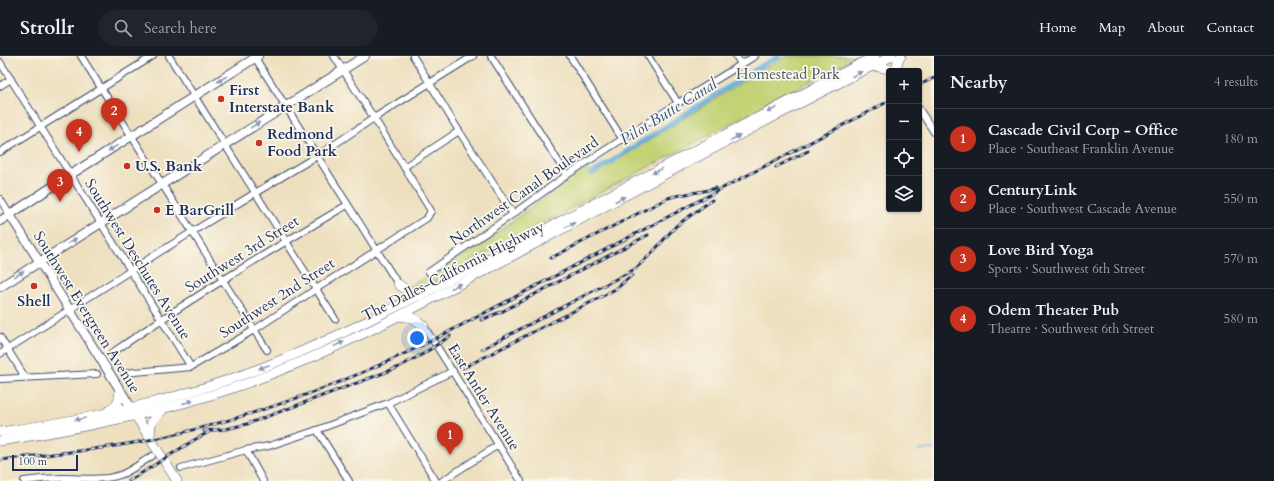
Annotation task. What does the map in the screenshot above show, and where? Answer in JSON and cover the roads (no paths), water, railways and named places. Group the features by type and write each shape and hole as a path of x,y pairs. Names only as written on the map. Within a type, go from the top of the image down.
{"highway":[{"name":"The Dalles-California Highway","path":"424,298 875,56"},
{"name":"The Dalles-California Highway","path":"0,432 104,415 166,409 206,397 265,376 326,351 398,311 892,56"},
{"path":"896,68 898,60 901,56"},
{"path":"872,66 886,68"},
{"path":"398,284 412,294 424,298 421,314 424,326"},
{"path":"398,284 401,296 398,311 413,318 424,326"},
{"name":"The Dalles-California Highway","path":"0,441 61,432 134,412 262,368 398,311"},
{"path":"104,415 118,403 120,390"},
{"path":"150,438 151,421 166,409"},
{"name":"Southwest Evergreen Avenue","path":"134,412 177,481"}],"main road":[{"path":"0,287 365,56"},
{"path":"0,221 70,174 256,57"},
{"name":"Southwest Evergreen Avenue","path":"10,215 134,412"}],"street":[{"path":"81,56 268,350"},
{"path":"0,152 153,56"},
{"path":"169,56 335,319"},
{"path":"334,56 404,167 459,131"},
{"path":"413,56 459,131 513,214"},
{"path":"0,354 255,193 317,156 374,118 473,56"},
{"path":"491,56 567,175"},
{"path":"570,56 623,140"},
{"path":"648,56 678,103"},
{"path":"736,56 741,64"},
{"name":"Northwest Canal Boulevard","path":"429,272 567,175 678,103 755,56"},
{"path":"256,57 398,284"},
{"name":"Southwest Deschutes Avenue","path":"0,62 191,367"},
{"path":"0,86 11,79"},
{"path":"922,114 934,132"},
{"name":"Southwest 2nd Street","path":"191,367 254,330 427,218 431,211 404,167"},
{"name":"Southwest Evergreen Avenue","path":"0,199 10,215"},
{"name":"Southwest 3rd Street","path":"112,353 161,319 223,280 348,205"},
{"name":"East Antler Avenue","path":"424,326 521,481"},
{"path":"0,337 25,377"},
{"path":"124,373 191,367"},
{"path":"181,468 246,450 269,446 317,430 388,402 453,371"},
{"path":"0,379 97,374"},
{"path":"388,402 436,481"},
{"path":"317,430 349,481"},
{"path":"442,481 498,445"},
{"path":"246,450 263,481"},
{"path":"24,481 44,478 88,480 111,478 121,475 152,456"}],"waterway":[{"name":"Pilot Butte Canal","path":"591,174 779,56"},
{"path":"919,450 934,449"}],"railway":[{"path":"922,84 934,78"},
{"path":"0,460 100,448 159,438 230,420 333,384 400,356 433,340 886,103"},
{"path":"776,167 808,151"},
{"path":"551,258 668,198 716,188"},
{"path":"482,349 635,269 651,254 676,226 712,200"},
{"path":"481,320 503,311 648,235"},
{"path":"463,368 603,296 617,288 632,275"},
{"path":"204,431 226,429 247,424 397,368 423,354 450,336"},
{"path":"129,481 211,431"}],"place":[{"name":"First Interstate Bank","path":"221,99"},
{"name":"CenturyLink","path":"114,131"},
{"name":"Redmond Food Park","path":"259,143"},
{"name":"Odem Theater Pub","path":"79,152"},
{"name":"U.S. Bank","path":"127,166"},
{"name":"Love Bird Yoga","path":"60,202"},
{"name":"E BarGrill","path":"157,210"},
{"name":"Shell","path":"34,286"},
{"name":"Cascade Civil Corp - Office","path":"450,455"}],"park label":[{"name":"Homestead Park","path":"788,74"}]}
